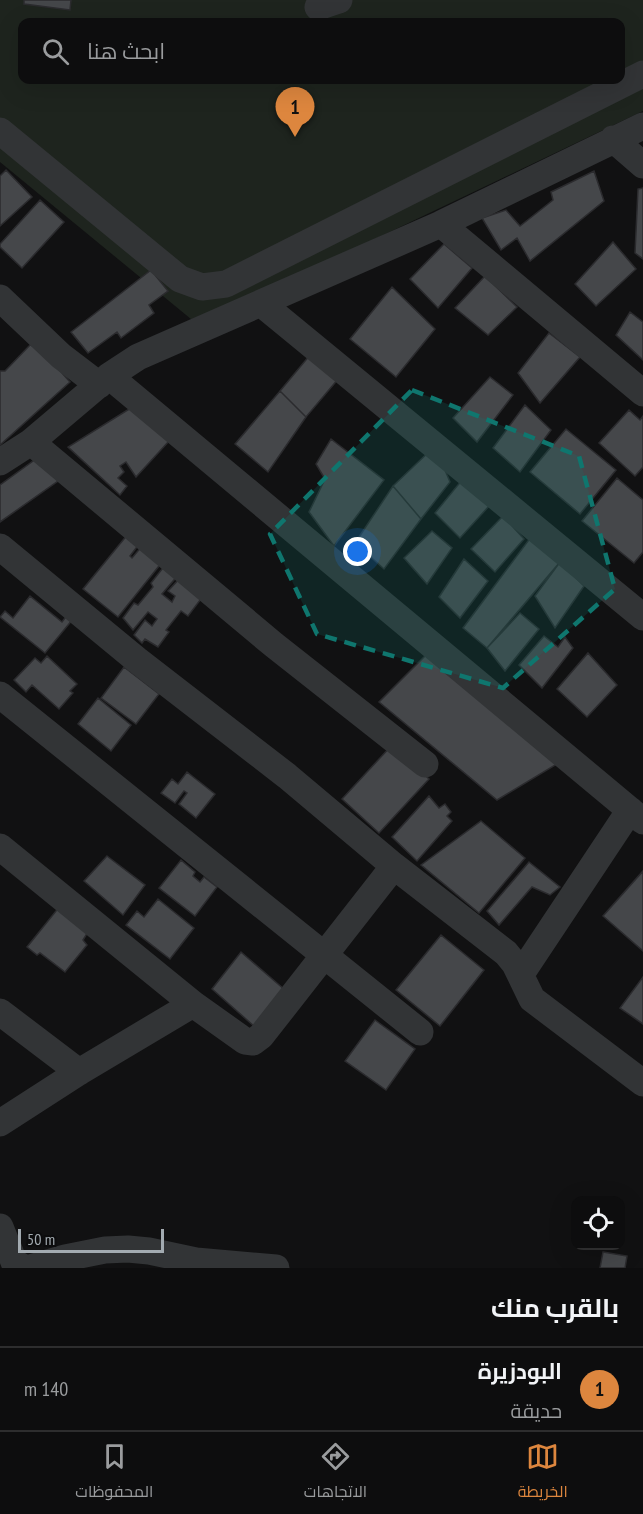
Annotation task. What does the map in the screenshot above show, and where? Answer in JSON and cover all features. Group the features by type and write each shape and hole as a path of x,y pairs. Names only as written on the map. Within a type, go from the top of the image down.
{"street":[{"path":"625,83 643,74"},
{"path":"0,131 180,279 202,286 226,284 623,84"},
{"path":"0,462 31,442 104,381 138,357 441,224 643,126"},
{"path":"613,139 643,165"},
{"path":"441,224 643,393"},
{"path":"0,298 61,356 104,381 636,816 520,974"},
{"path":"262,304 643,617"},
{"path":"31,442 274,645 425,764"},
{"path":"0,547 137,660 506,953 515,964 532,999 643,1083"},
{"path":"0,695 420,1032"},
{"path":"0,847 193,1004 245,1041 253,1042 261,1036 394,866"},
{"path":"0,1123 79,1072 193,1004"},
{"path":"0,1012 79,1072"},
{"path":"0,1227 15,1262 23,1267 105,1250 128,1249 196,1261 276,1268"}],"highlighted area":[{"path":"412,390 579,456 615,589 503,688 317,634 270,534"}],"shaded area":[{"path":"0,0 643,0 643,111 197,324 0,162"}],"building":[{"path":"24,0 71,0 70,10 24,4"},
{"path":"6,170 32,197 0,226 0,176"},
{"path":"594,171 604,201 530,261 517,238 501,250 482,218 506,210 520,226 553,200 551,192"},
{"path":"643,188 643,259 635,253 638,189"},
{"path":"40,200 64,222 22,268 0,247 0,244"},
{"path":"613,242 636,269 596,306 575,284"},
{"path":"444,244 472,268 438,308 410,279"},
{"path":"151,270 168,291 149,305 154,313 121,338 117,332 88,353 71,332"},
{"path":"485,276 517,307 488,335 455,308"},
{"path":"392,287 435,329 396,377 350,339"},
{"path":"630,312 643,322 643,360 616,335"},
{"path":"549,333 580,357 540,403 518,373"},
{"path":"30,345 40,348 70,382 0,445 0,371 5,371"},
{"path":"310,355 339,378 306,417 280,391"},
{"path":"490,377 513,395 477,442 453,418"},
{"path":"280,391 306,417 268,472 235,444"},
{"path":"525,405 551,430 520,472 493,448"},
{"path":"134,406 170,440 136,477 126,462 120,466 124,472 118,478 127,486 120,495 68,447"},
{"path":"629,410 640,420 643,416 643,467 635,476 599,443"},
{"path":"566,429 616,470 580,514 530,472"},
{"path":"331,439 384,480 334,546 309,512 325,479 316,464"},
{"path":"435,446 450,482 421,519 393,486"},
{"path":"40,456 58,481 0,522 0,485"},
{"path":"617,478 643,500 643,552 634,563 582,521"},
{"path":"462,480 490,505 460,538 435,513"},
{"path":"393,486 421,519 384,569 355,543"},
{"path":"503,516 524,539 495,572 471,549"},
{"path":"432,531 452,548 427,584 404,558"},
{"path":"128,534 140,543 130,556 132,558 143,545 163,561 118,617 83,589"},
{"path":"531,537 560,562 487,648 463,628"},
{"path":"464,559 488,581 460,618 439,597"},
{"path":"560,562 584,586 555,628 535,596"},
{"path":"166,564 179,574 162,594 172,602 175,596 168,591 181,577 204,595 188,616 181,611 166,630 169,632 158,647 145,639 142,643 134,635 145,620 152,626 157,619 148,612 133,630 123,618 134,603 138,605 153,587 151,583"},
{"path":"30,596 62,622 68,614 73,619 45,653 0,617 5,611 13,618"},
{"path":"520,613 539,629 505,671 487,648"},
{"path":"544,636 558,647 565,637 573,648 542,688 519,665"},
{"path":"429,652 557,764 497,800 379,702"},
{"path":"588,653 617,685 587,717 557,689"},
{"path":"47,656 77,684 70,691 73,693 59,709 32,685 26,692 14,680 35,658 41,663"},
{"path":"124,667 159,694 136,724 101,698"},
{"path":"98,698 131,725 111,751 78,724"},
{"path":"392,745 429,779 379,833 342,799"},
{"path":"187,772 215,794 196,818 179,804 187,793 184,791 175,803 161,793 172,779 178,784"},
{"path":"429,796 439,808 445,804 451,812 447,816 452,821 417,861 392,837"},
{"path":"481,821 525,858 479,913 421,865"},
{"path":"107,856 145,885 123,915 84,881"},
{"path":"181,860 195,872 193,876 200,882 204,877 217,887 195,916 159,888"},
{"path":"529,862 560,887 550,895 532,887 499,925 487,911"},
{"path":"643,871 643,951 603,916"},
{"path":"158,899 194,928 170,959 126,925 137,911 144,917"},
{"path":"60,906 88,932 83,940 87,945 65,972 40,953 37,955 27,947"},
{"path":"441,935 484,970 440,1026 396,990"},
{"path":"241,952 285,990 255,1027 212,989"},
{"path":"643,977 643,1024 620,1008"},
{"path":"375,1020 415,1049 386,1090 345,1061"},
{"path":"603,1252 627,1256 625,1268 600,1268"}],"place":[{"name":"البودزيرة","path":"295,137"}]}
